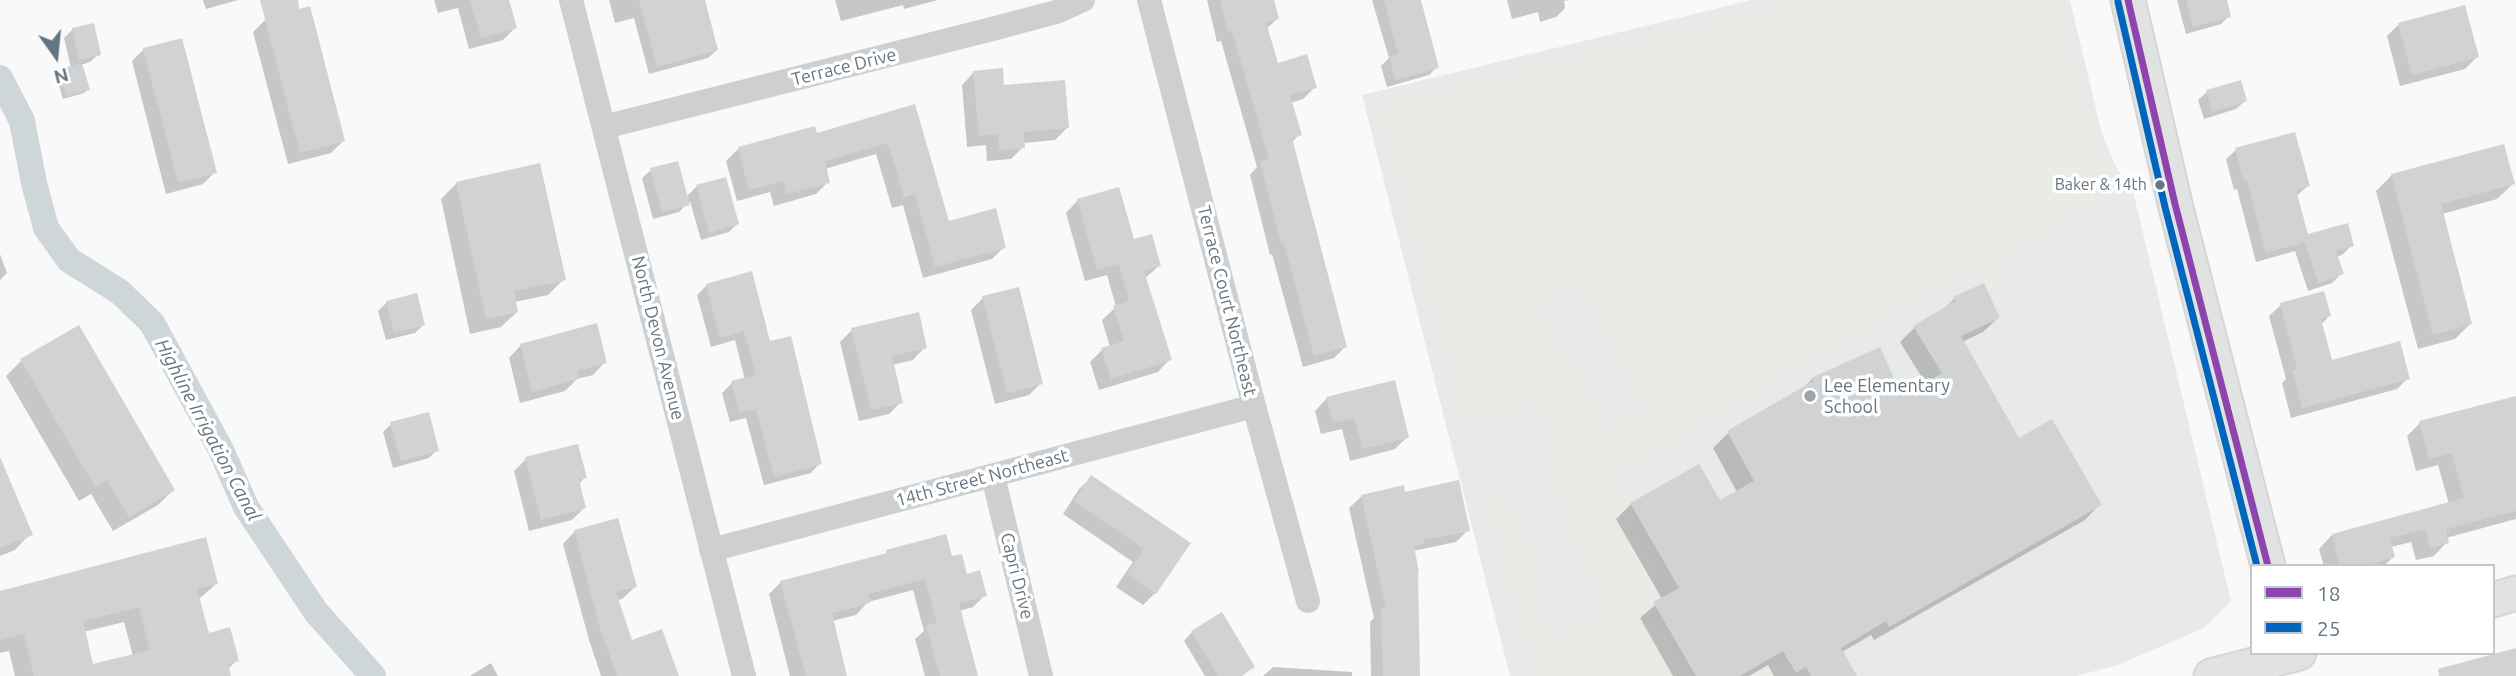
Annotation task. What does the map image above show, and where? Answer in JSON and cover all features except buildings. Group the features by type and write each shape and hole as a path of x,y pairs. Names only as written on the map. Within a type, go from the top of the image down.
{"main road":[{"path":"2128,0 2175,204 2268,564"},
{"path":"2495,599 2516,593"},
{"path":"2211,676 2295,659"}],"street":[{"name":"North Devon Avenue","path":"571,0 744,676"},
{"name":"Terrace Drive","path":"604,127 1008,25 1056,12 1083,0"},
{"name":"Terrace Court Northeast","path":"1149,0 1254,406 1308,601"},
{"name":"14th Street Northeast","path":"711,550 1254,406"},
{"name":"Capri Drive","path":"993,476 1041,676"}],"shaded area":[{"name":"Lee Elementary School","path":"1752,0 2070,0 2102,134 2117,169 2133,191 2231,601 2204,628 2118,665 2076,676 1510,676 1362,95"},
{"path":"1801,0 2059,0 2094,130 2108,166 2124,178 2100,201 2054,225 2021,247 1991,290 1963,266 1948,282 1620,473 1621,486 1636,532 1664,578 1641,601 1693,676 1533,676 1377,106","holes":["1580,280 1641,410 1607,428 1539,305","1539,406 1547,431 1544,456 1601,612 1552,633 1526,573 1536,565 1509,493 1494,493 1474,425"]},
{"path":"1807,646 1829,676 1749,676"}],"waterway":[{"name":"Highline Irrigation Canal","path":"0,78 22,121 46,228 69,260 120,292 152,323 221,450 246,507 316,612 373,676"}],"transit line":[{"name":"18","path":"2128,0 2175,204 2267,564"},
{"name":"25","path":"2118,2 2165,207 2256,564"}],"place":[{"name":"Baker & 14th","path":"2160,185"},
{"name":"Lee Elementary School","path":"1810,396"}]}
